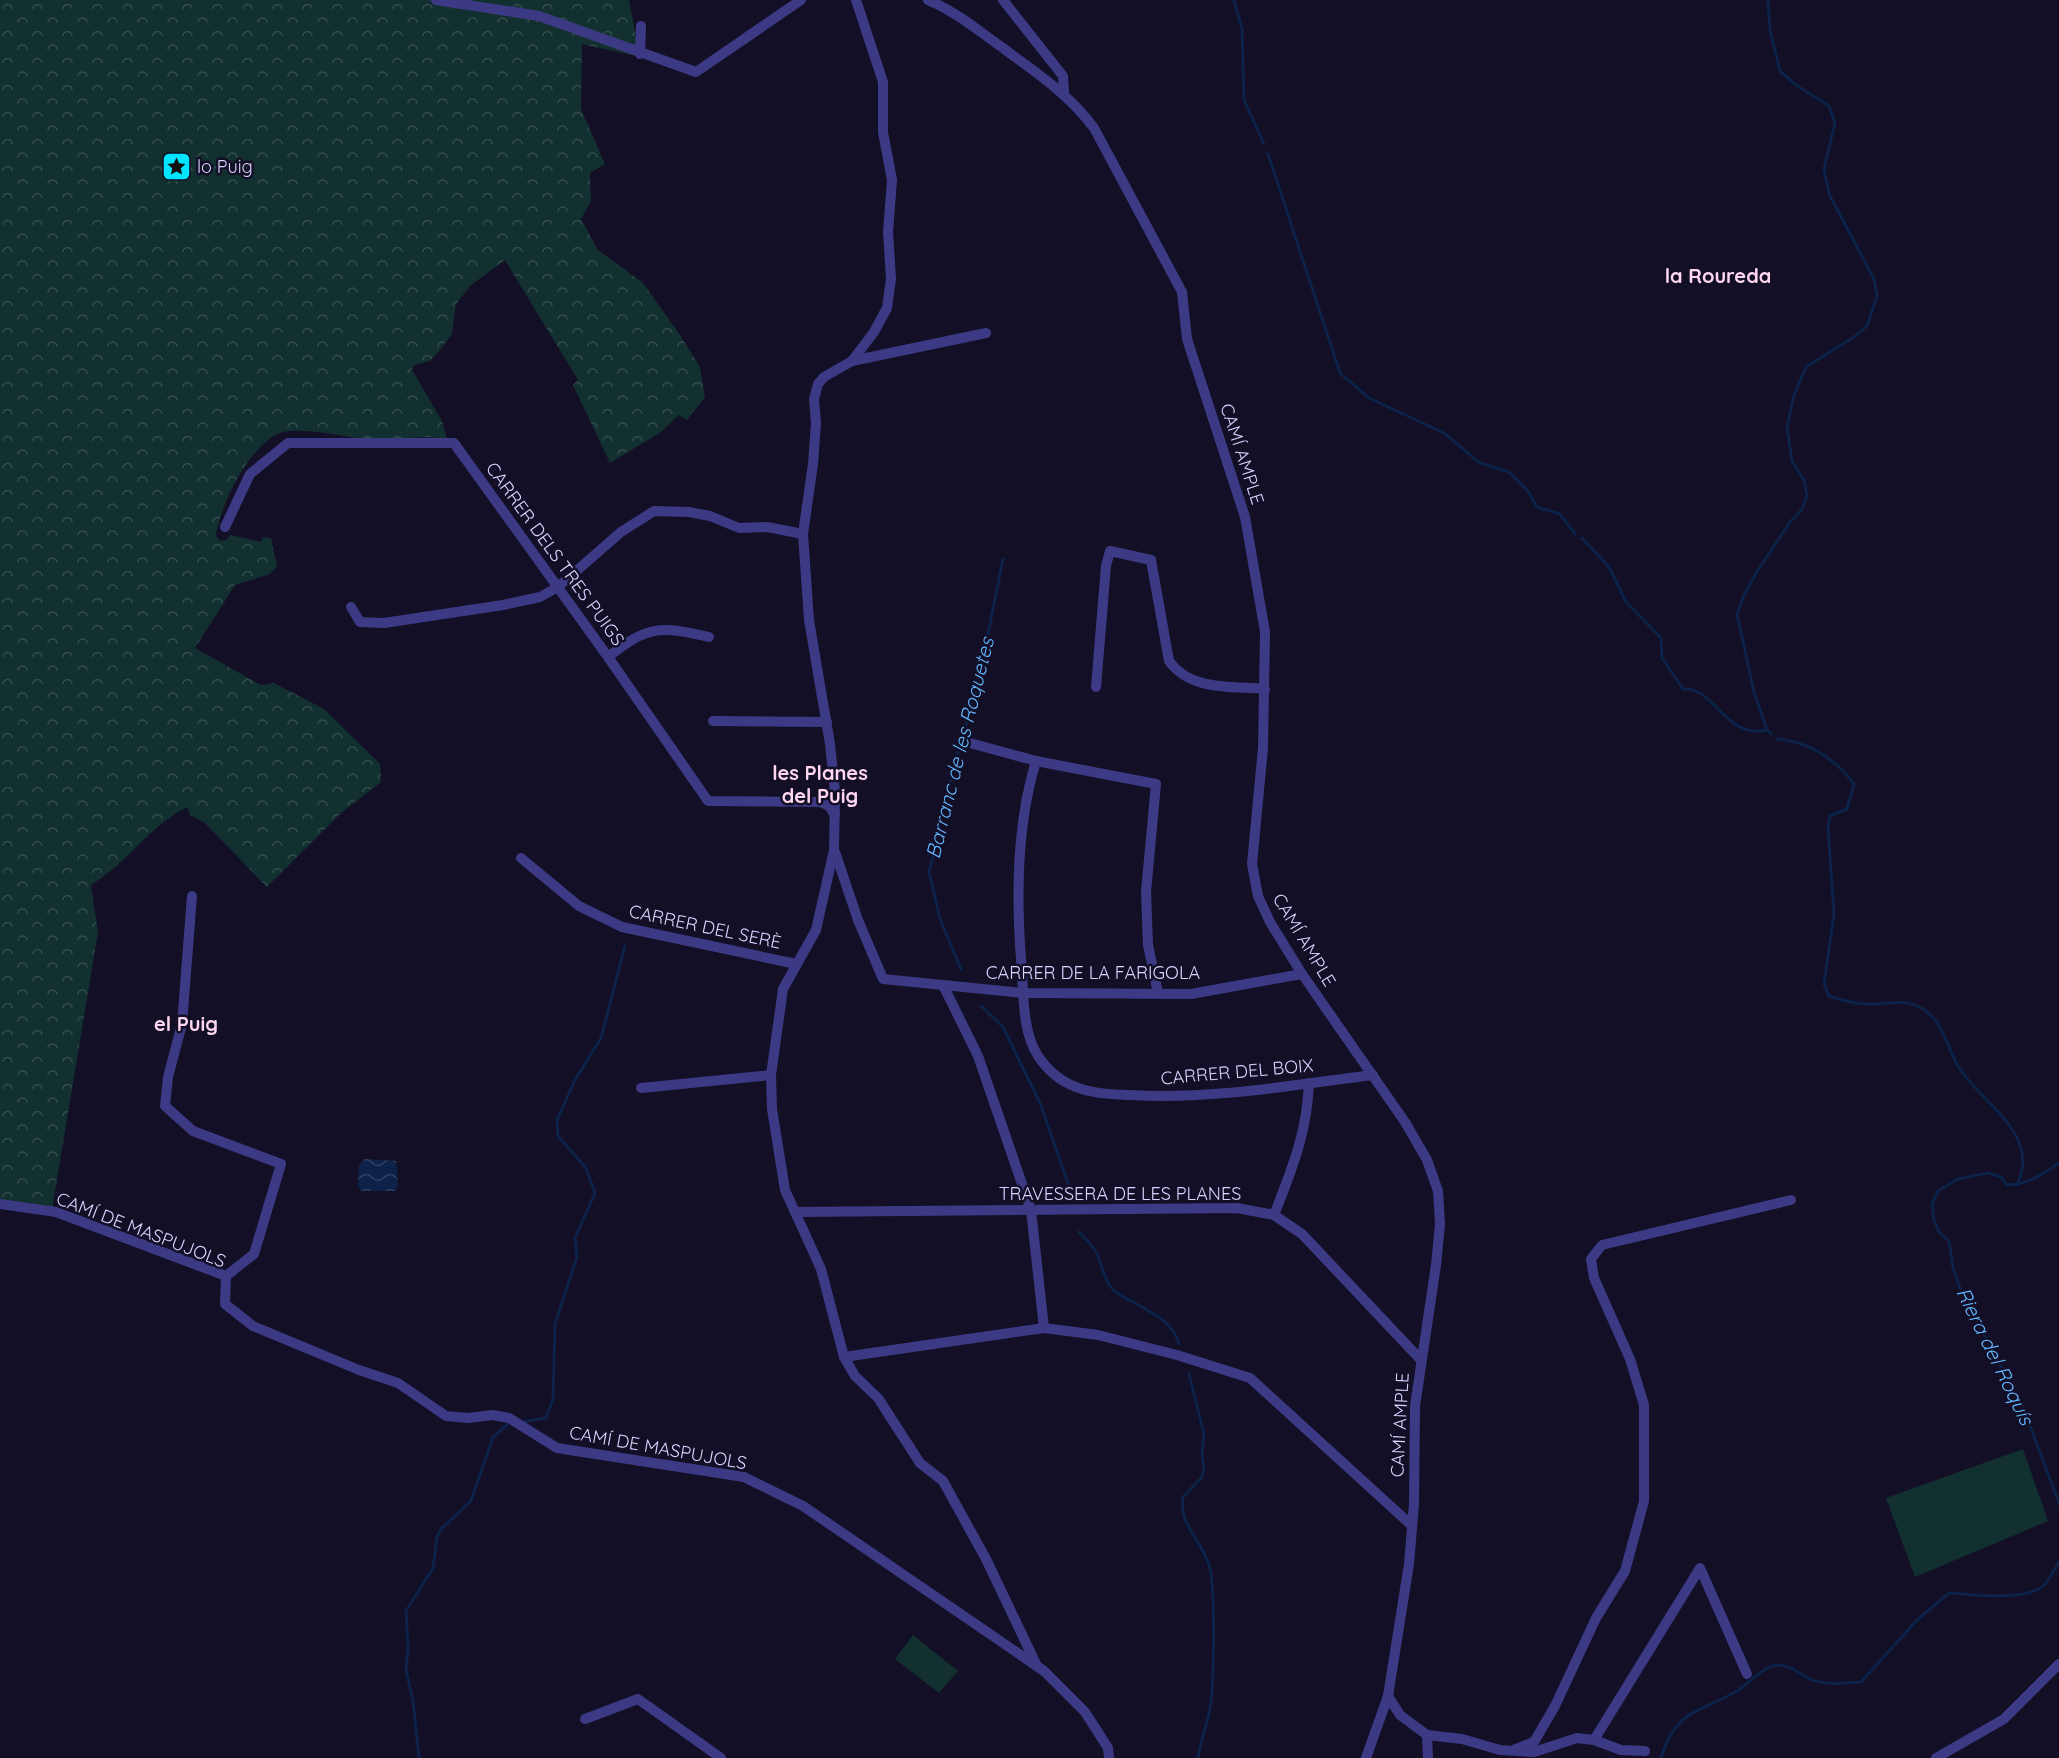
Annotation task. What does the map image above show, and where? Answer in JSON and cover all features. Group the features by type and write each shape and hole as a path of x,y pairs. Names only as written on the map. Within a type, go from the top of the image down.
{"street":[{"path":"436,0 539,16 640,54 696,72 801,0"},
{"path":"852,361 874,332 887,308 891,279 888,232 892,180 883,132 883,82 856,0"},
{"name":"CAMÍ AMPLE","path":"928,0 973,26 1064,93 1094,128 1182,292 1187,339 1245,518 1265,632 1263,748 1252,864 1258,896 1270,922 1302,974 1373,1075 1427,1160 1438,1191 1440,1224 1436,1265 1420,1359 1415,1406 1414,1504 1409,1564 1388,1696 1366,1758"},
{"path":"1004,0 1063,76 1064,93"},
{"path":"640,54 641,26"},
{"path":"986,333 852,361 824,377 818,384 814,399 816,423 813,464 803,534 808,620 827,722 835,815 834,850 816,930 783,989 771,1075 772,1109 785,1190 821,1269 844,1357 855,1376 878,1398 920,1463 943,1481 986,1559 1036,1664"},
{"name":"CARRER DELS TRES PUIGS","path":"225,527 250,474 288,442 454,443 708,801 820,802 829,806 835,815"},
{"path":"351,607 360,622 384,623 503,605 540,597 558,587 621,532 654,511 689,512 710,516 739,528 767,526 803,534"},
{"path":"1096,687 1106,566 1110,551 1151,560 1169,661 1178,673 1194,682 1265,688"},
{"path":"608,657 628,641 646,633 671,628 708,637"},
{"path":"713,721 827,722"},
{"path":"970,743 1036,761 1156,784 1146,892 1148,945 1158,993"},
{"name":"CARRER DEL BOIX","path":"1036,761 1030,778 1020,850 1019,931 1029,1034 1037,1055 1055,1076 1075,1087 1096,1093 1170,1097 1373,1075"},
{"name":"CARRER DE LA FARIGOLA","path":"834,850 858,920 884,979 944,987 1024,993 1191,994 1302,974"},
{"name":"CARRER DEL SERÈ","path":"521,858 579,906 622,927 796,964"},
{"path":"192,896 182,1024 168,1077 165,1106 194,1131 281,1164 254,1254 226,1275"},
{"path":"944,987 978,1056 1031,1210 1044,1328"},
{"path":"641,1088 771,1075"},
{"path":"1274,1215 1299,1153 1307,1116 1308,1083"},
{"path":"1513,1750 1534,1742 1555,1706 1596,1618 1625,1571 1644,1501 1644,1405 1630,1359 1594,1278 1591,1259 1602,1245 1791,1200"},
{"name":"CAMÍ DE MASPUJOLS","path":"0,1203 56,1212 226,1275 225,1304 253,1326 398,1383 446,1416 468,1418 501,1415 557,1448 744,1476 803,1506 960,1616 1036,1664 1085,1712 1107,1748 1109,1758"},
{"name":"TRAVESSERA DE LES PLANES","path":"795,1212 1237,1208 1274,1215 1302,1234 1420,1359"},
{"path":"844,1357 1044,1328 1098,1335 1127,1342 1250,1378 1409,1523"},
{"path":"1594,1740 1700,1568 1747,1674"},
{"path":"1936,1758 2004,1719 2059,1664"},
{"path":"1388,1696 1400,1715 1427,1735 1462,1739 1500,1750 1534,1752 1577,1738 1594,1740 1621,1750 1645,1751"},
{"path":"585,1719 638,1699 721,1758"},
{"path":"1427,1735 1428,1758"}],"green space":[{"path":"0,0 629,0 640,57 582,44 581,109 605,164 590,173 591,201 581,219 598,250 643,283 680,335 700,367 705,397 687,420 679,415 661,432 610,463 573,385 578,380 505,260 471,285 456,304 452,334 430,361 414,365 412,370 442,421 447,439 427,437 376,440 318,432 288,431 275,435 251,458 231,490 216,536 220,541 227,540 230,535 261,542 263,537 271,538 277,566 270,574 235,585 195,648 261,685 274,683 324,709 380,764 381,782 341,813 267,887 205,823 190,815 187,807 161,824 117,866 91,885 98,932 52,1209 0,1201"},
{"path":"2023,1449 2048,1521 1915,1577 1886,1498"},
{"path":"913,1635 958,1671 939,1693 895,1659"}],"water":[{"path":"365,1159 396,1161 398,1186 395,1191 361,1191 358,1186 359,1165"}],"waterway":[{"path":"1234,0 1242,29 1244,100 1264,144"},
{"path":"1768,0 1770,30 1780,71 1796,85 1829,106 1835,123 1824,169 1829,194 1874,279 1877,296 1867,326 1857,335 1806,367 1794,395 1787,427 1792,461 1804,480 1807,496 1802,509 1790,522 1758,570 1744,595 1737,614 1754,692 1767,730 1771,734"},
{"path":"1268,154 1340,373 1369,398 1444,433 1480,463 1509,472 1528,491 1537,507 1560,514 1575,534"},
{"path":"1582,538 1609,567 1626,602 1661,638 1662,658 1683,689 1694,690 1730,721 1741,727 1752,731 1766,730"},
{"name":"Barranc de les Roquetes","path":"961,969 940,919 929,872 959,747 978,684 1003,559"},
{"path":"1777,739 1800,744 1820,753 1847,775 1854,784 1847,809 1830,816 1828,828 1834,914 1824,984 1829,996 1858,1003 1910,1004 1930,1014 1940,1027 1958,1066 2015,1134 2021,1150 2023,1166 2017,1185"},
{"path":"522,1422 546,1418 553,1399 555,1324 577,1257 575,1238 595,1193 586,1168 558,1136 557,1120 575,1080 601,1038 625,946"},
{"name":"Barranc de les Roquetes","path":"981,1006 1003,1027 1040,1103 1070,1189"},
{"name":"Riera del Roquís","path":"2059,1163 2022,1183 2007,1185 2001,1177 1988,1173 1958,1179 1938,1191 1932,1204 1934,1220 1939,1232 1949,1241 1953,1268 1961,1291 2024,1410 2059,1503"},
{"name":"Barranc de les Roquetes","path":"1079,1232 1095,1251 1106,1280 1112,1289 1162,1319 1175,1334 1179,1344"},
{"name":"Barranc de les Roquetes","path":"1189,1374 1204,1434 1202,1454 1204,1469 1202,1477 1183,1497 1182,1507 1187,1524 1209,1565 1213,1614 1211,1697 1198,1758"},
{"path":"419,1758 413,1701 406,1670 408,1648 406,1611 433,1568 437,1537 441,1529 471,1501 493,1437 509,1423"},
{"name":"Riera del Roquís","path":"1661,1758 1674,1730 1690,1714 1737,1691 1760,1672 1776,1665 1785,1666 1822,1683 1861,1682 1917,1620 1949,1593 1998,1596 2035,1591 2045,1584 2059,1562"}],"place":[{"name":"lo Puig","path":"176,167"}],"district":[{"name":"la Roureda","path":"1718,276"},
{"name":"les Planes del Puig","path":"820,784"},
{"name":"el Puig","path":"186,1024"}]}
